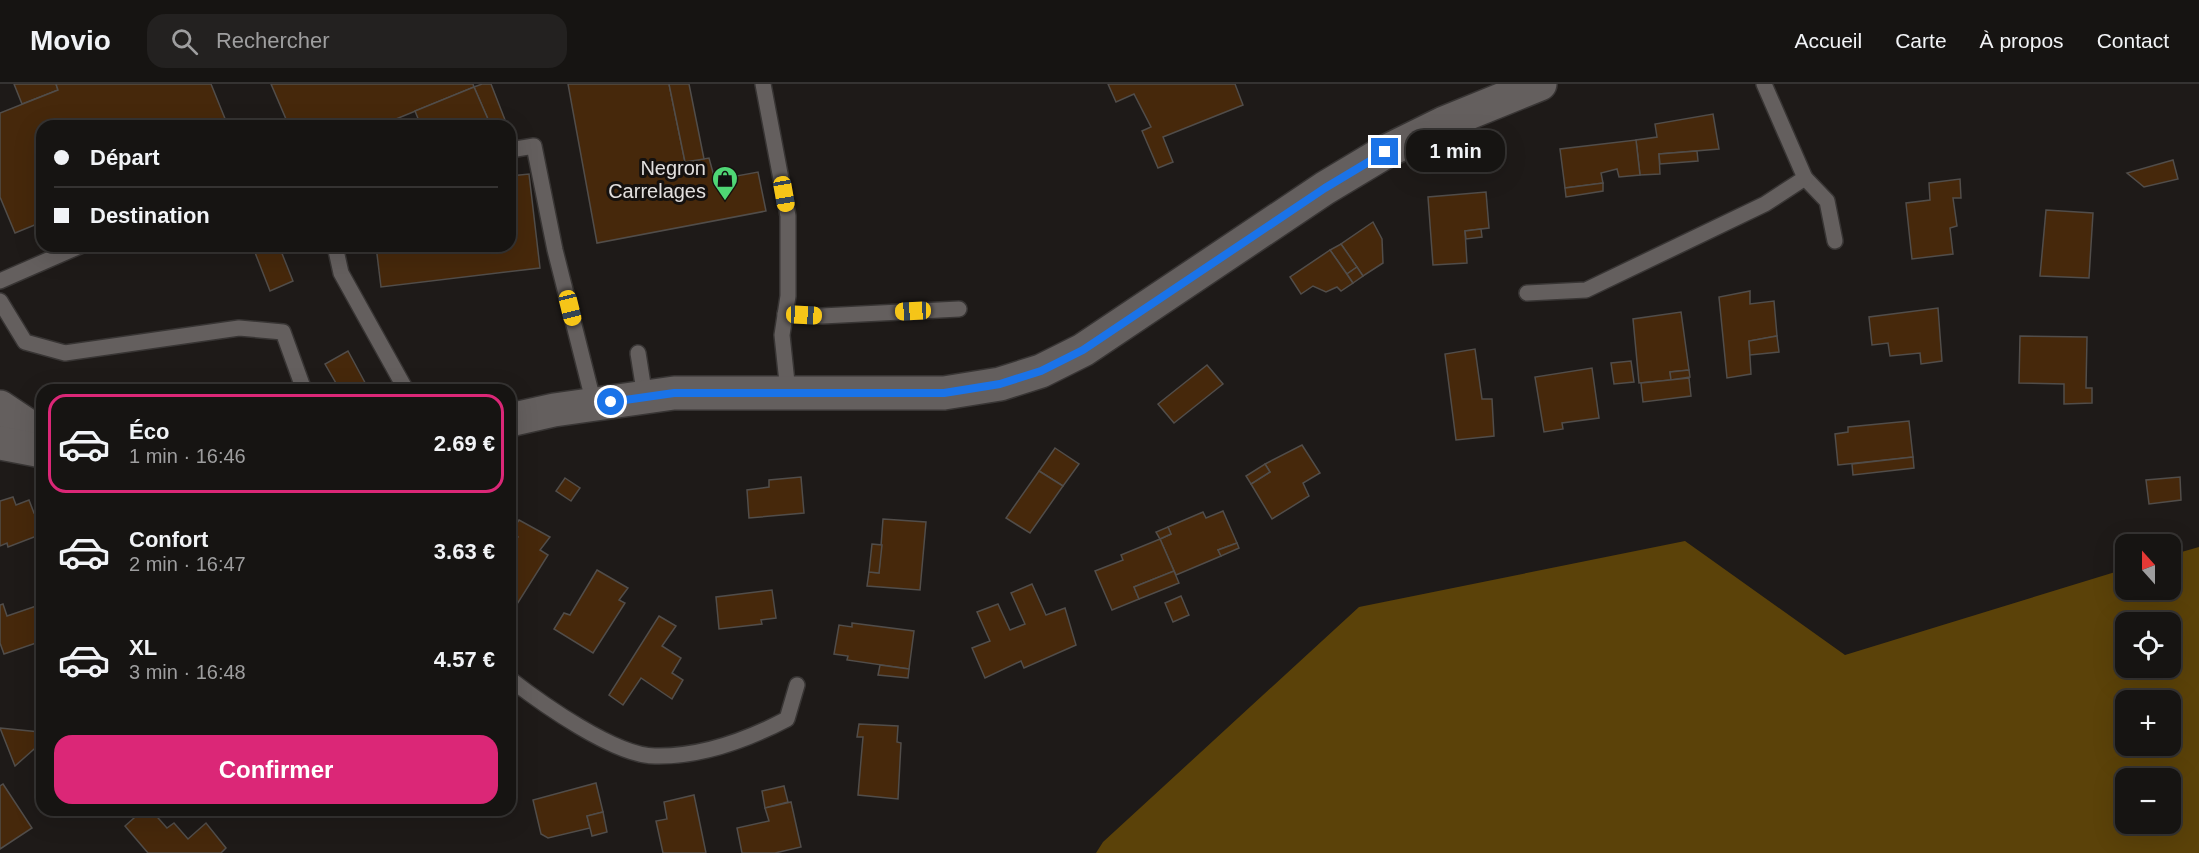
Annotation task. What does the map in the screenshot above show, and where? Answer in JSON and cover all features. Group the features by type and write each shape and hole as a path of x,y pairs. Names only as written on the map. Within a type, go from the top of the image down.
{"main road":[{"path":"516,419 594,404 674,393 944,393 1000,384 1041,371 1083,350 1325,188 1385,152 1444,123 1540,84"},
{"path":"0,407 27,425 36,428"},
{"path":"0,442 36,450"}],"lane":[{"path":"763,84 788,216 788,296 782,335 788,392"},
{"path":"1764,84 1805,178 1827,201 1835,241"},
{"path":"516,149 534,146 555,250 594,404"},
{"path":"1527,293 1586,290 1765,204 1805,178"},
{"path":"0,281 66,252"},
{"path":"336,252 341,273 403,384"},
{"path":"0,301 25,342 65,353 239,328 284,332 302,384"},
{"path":"785,314 822,316 959,309"},
{"path":"638,353 645,397"},
{"path":"516,684 545,706 609,742 653,756 711,750 762,732 787,719 797,685"}],"shaded area":[{"path":"1685,541 1845,655 2115,572 2115,600 2181,600 2181,552 2199,547 2199,853 1096,853 1103,842 1359,607"}],"building":[{"path":"14,84 56,84 58,90 22,104"},
{"path":"56,84 211,84 226,120 36,120 36,224 15,233 0,197 0,113 58,90"},
{"path":"271,84 473,84 474,87 394,120 286,120"},
{"path":"491,84 505,120 488,120 474,87"},
{"path":"568,84 669,84 685,162 709,158 715,180 758,172 766,211 597,243"},
{"path":"669,84 689,84 704,159 685,162"},
{"path":"1108,84 1235,84 1243,105 1163,137 1173,162 1158,168 1142,131 1151,127 1134,94 1116,102"},
{"path":"474,87 488,120 419,120 415,111"},
{"path":"1713,114 1719,149 1659,154 1660,174 1640,175 1636,140 1657,137 1655,124"},
{"path":"1636,140 1640,175 1619,177 1617,169 1601,173 1603,183 1565,188 1560,149"},
{"path":"1697,151 1698,161 1660,164 1659,154"},
{"path":"2173,160 2178,179 2144,187 2127,173"},
{"path":"529,174 540,268 381,287 377,252 516,252 516,175"},
{"path":"1960,179 1961,198 1953,198 1957,226 1950,228 1953,254 1912,259 1906,203 1930,200 1929,183"},
{"path":"1603,183 1603,191 1566,197 1565,188"},
{"path":"1486,192 1489,228 1465,231 1467,263 1433,265 1428,197"},
{"path":"2046,210 2093,213 2089,278 2040,276"},
{"path":"1373,222 1382,239 1383,263 1363,276 1341,244"},
{"path":"1481,229 1482,237 1466,239 1465,231"},
{"path":"1341,244 1357,267 1347,274 1330,250"},
{"path":"1330,250 1353,283 1341,291 1337,287 1326,292 1313,286 1301,294 1290,277"},
{"path":"255,252 281,252 293,281 270,291"},
{"path":"1357,267 1363,276 1353,283 1347,274"},
{"path":"1750,291 1750,304 1774,301 1777,336 1749,341 1751,374 1727,378 1719,297"},
{"path":"1938,308 1942,361 1921,364 1920,353 1890,356 1888,343 1872,345 1869,317"},
{"path":"1681,312 1689,370 1670,372 1671,380 1639,383 1633,319"},
{"path":"1777,336 1779,352 1750,355 1749,341"},
{"path":"2020,336 2087,337 2086,388 2092,388 2092,403 2064,404 2064,384 2019,383"},
{"path":"1475,349 1482,399 1492,399 1494,436 1456,440 1445,354"},
{"path":"348,351 366,384 337,384 325,364"},
{"path":"1631,361 1634,382 1614,384 1611,363"},
{"path":"1207,365 1223,384 1174,423 1158,404"},
{"path":"1592,368 1599,418 1562,423 1563,429 1544,432 1535,377"},
{"path":"1689,370 1690,377 1671,380 1670,372"},
{"path":"1689,378 1691,396 1643,402 1641,383"},
{"path":"1909,421 1913,457 1838,465 1835,434 1848,432 1848,427"},
{"path":"1302,445 1320,473 1303,483 1309,496 1272,519 1251,484 1270,472 1265,464"},
{"path":"1055,448 1079,464 1063,486 1039,471"},
{"path":"1913,457 1914,468 1853,475 1852,464"},
{"path":"1265,464 1270,472 1251,484 1246,476"},
{"path":"1039,471 1063,486 1030,533 1006,518"},
{"path":"801,477 804,513 749,518 747,490 769,487 769,480"},
{"path":"2180,477 2181,500 2149,504 2146,480"},
{"path":"565,478 580,488 571,501 556,491"},
{"path":"13,497 16,505 29,500 34,513 36,512 36,536 8,547 7,543 0,546 0,501"},
{"path":"1223,511 1237,543 1218,550 1221,556 1176,575 1160,539 1171,534 1168,527 1203,512 1206,518"},
{"path":"883,519 926,522 920,590 867,586 869,572 879,573"},
{"path":"519,520 550,537 540,550 548,555 516,606 516,540 518,537 516,524"},
{"path":"1168,527 1171,534 1160,539 1156,532"},
{"path":"1160,539 1174,571 1134,587 1139,599 1112,610 1095,571 1123,560 1121,555"},
{"path":"1237,543 1239,548 1221,556 1218,550"},
{"path":"872,544 882,545 879,573 869,572"},
{"path":"597,570 628,588 619,600 625,603 593,653 554,629 564,613 570,615"},
{"path":"1174,571 1179,583 1139,599 1134,587"},
{"path":"1032,584 1046,615 1065,608 1076,645 1024,668 1021,661 985,678 972,648 990,641 977,612 998,604 1010,630 1025,624 1011,593"},
{"path":"772,590 776,618 761,620 762,624 719,629 716,597"},
{"path":"1181,596 1189,615 1173,622 1165,603"},
{"path":"3,604 7,616 36,606 36,643 4,654 0,643 0,605"},
{"path":"659,616 676,626 662,646 681,658 672,673 683,680 672,699 641,678 623,705 609,695"},
{"path":"852,623 914,631 909,669 847,660 848,656 834,654 839,625 852,627"},
{"path":"880,665 909,669 908,678 878,675"},
{"path":"859,724 898,726 897,742 901,743 898,799 858,795 863,737 857,737"},
{"path":"0,728 36,732 36,747 15,766"},
{"path":"596,783 603,812 587,816 590,828 548,838 541,834 533,800"},
{"path":"3,784 32,828 0,849 0,786"},
{"path":"784,786 788,802 765,808 762,791"},
{"path":"694,795 706,853 663,853 656,821 667,819 664,802"},
{"path":"791,802 801,847 775,853 742,853 737,828 769,821 765,808"},
{"path":"603,812 607,832 592,836 587,816"},
{"path":"136,816 156,816 167,828 174,823 188,839 206,823 226,848 221,853 148,853 125,826"}],"place":[{"name":"Negron Carrelages","path":"725,202"}],"route":[{"path":"611,402 674,393 944,393 1000,384 1041,371 1083,350 1188,282 1325,188 1385,152"}]}
